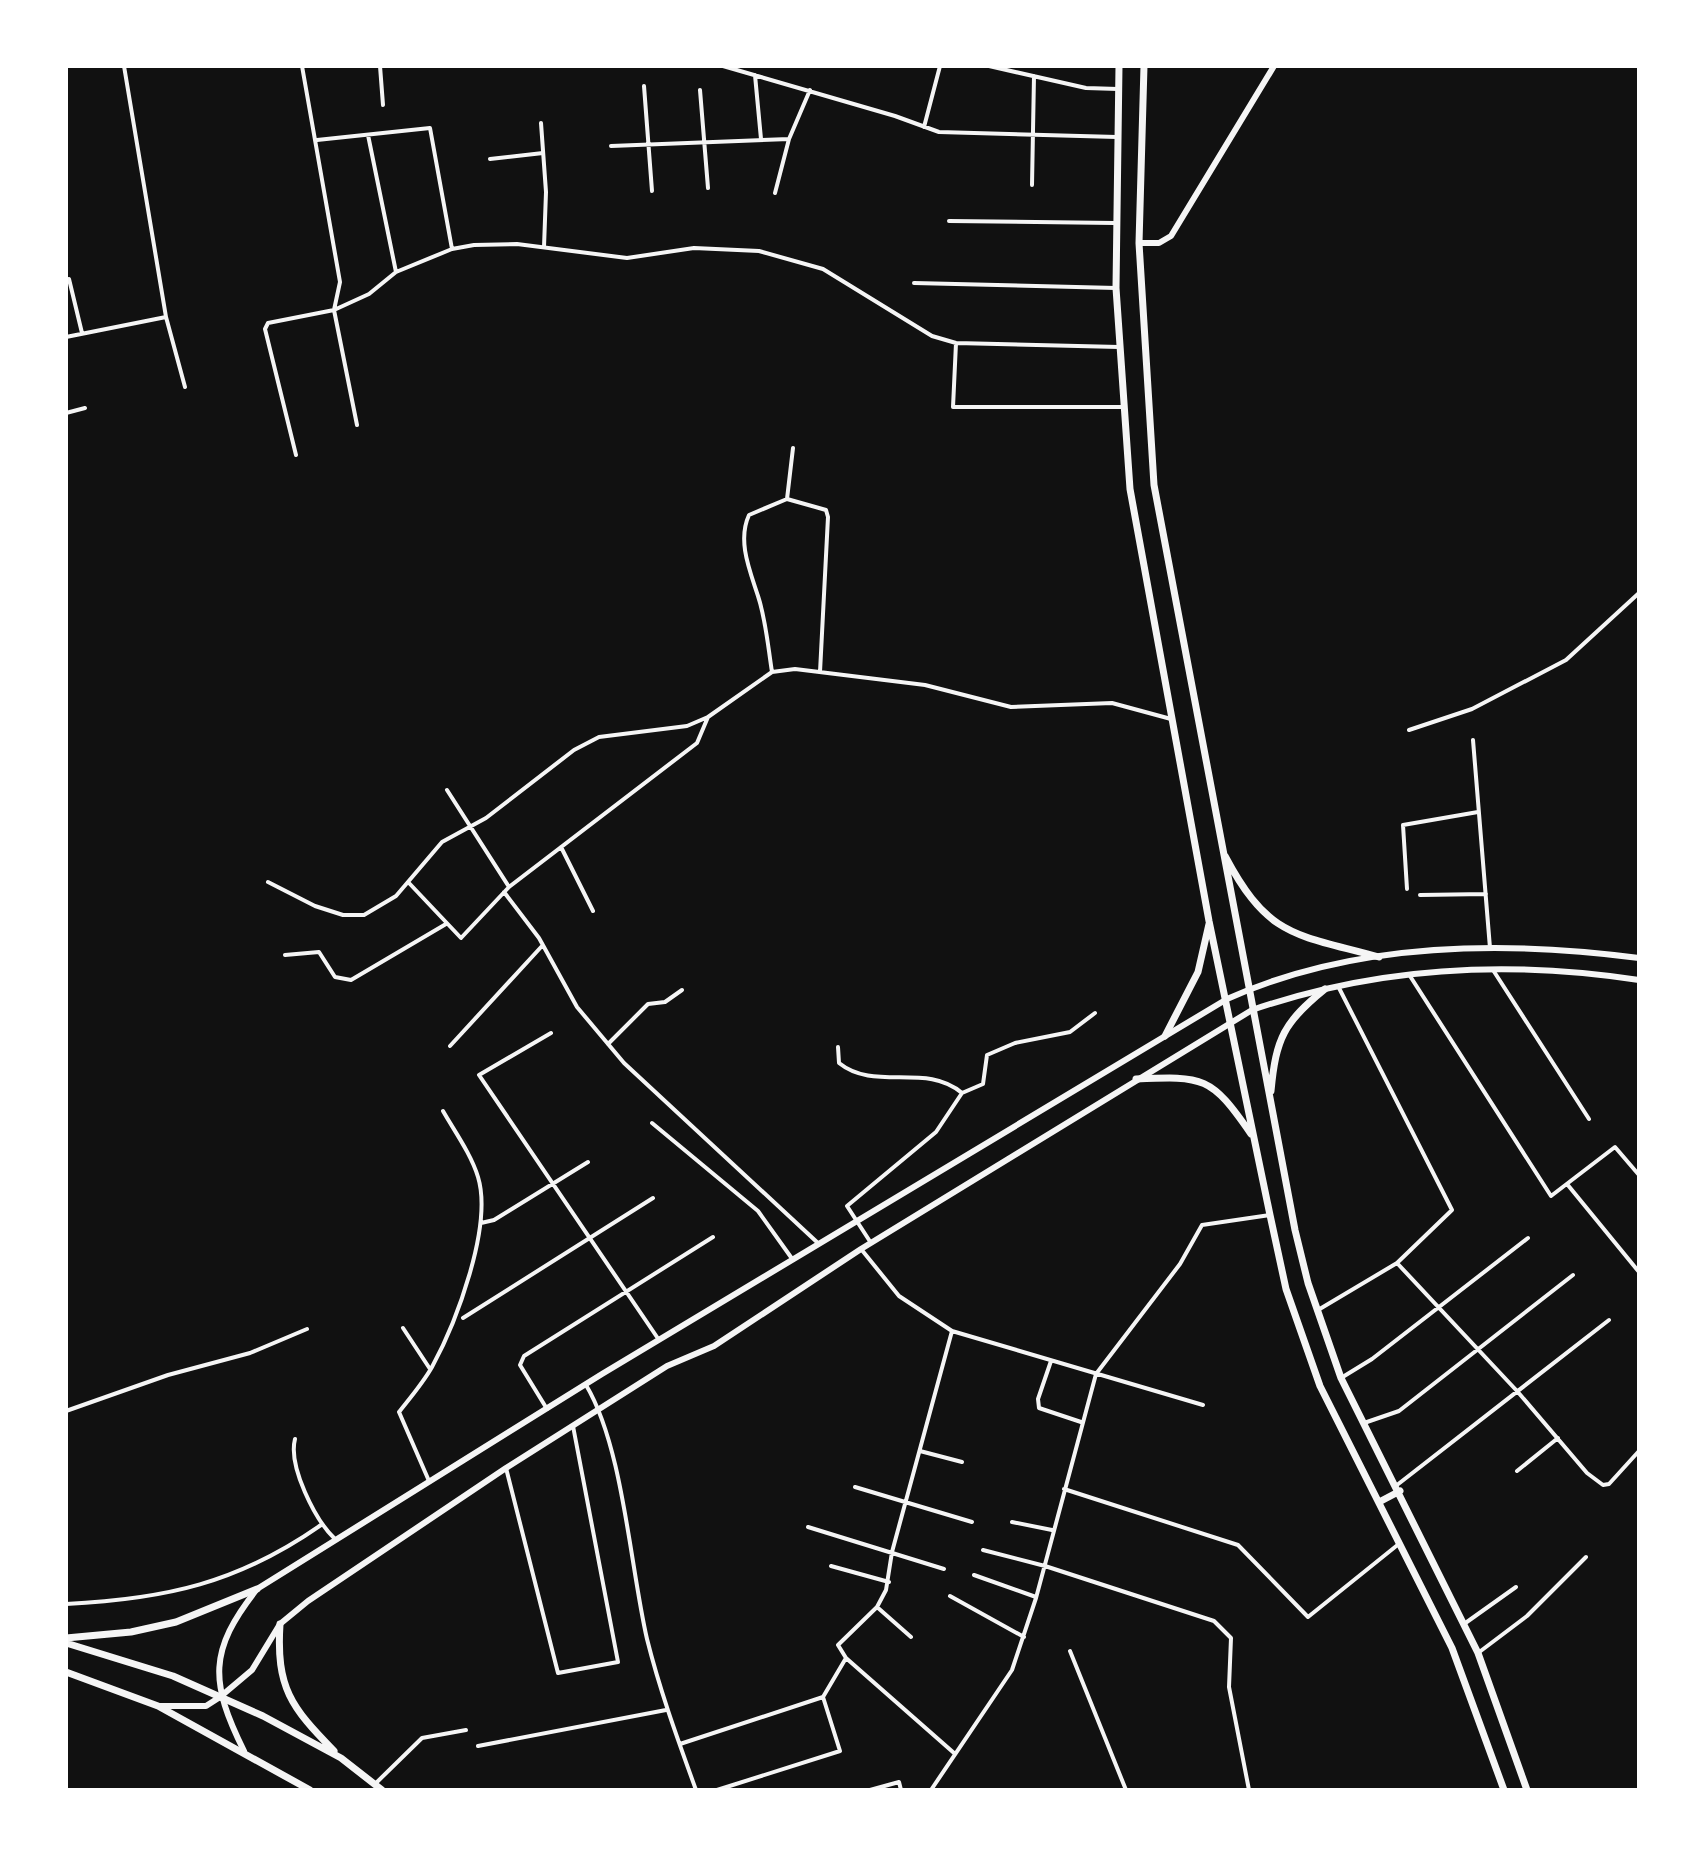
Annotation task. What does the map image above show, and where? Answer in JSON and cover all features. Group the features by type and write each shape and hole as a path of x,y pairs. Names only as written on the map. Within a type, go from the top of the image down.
{"main road":[{"path":"1119,66 1116,288 1130,489 1209,921 1286,1289 1320,1386 1381,1501 1452,1648 1504,1790"},
{"path":"1144,66 1139,243 1154,485 1295,1230 1316,1311 1341,1378 1478,1653 1527,1790"},
{"path":"1139,243 1159,243 1171,236 1274,66"},
{"path":"1221,847 1241,886 1273,923 1322,945 1379,957"},
{"path":"1165,1036 1198,972 1209,921"},
{"path":"66,1640 131,1632 176,1622 257,1589 659,1340 1227,999 1288,975 1379,957 1490,948 1584,951 1639,958"},
{"path":"158,1706 206,1706 252,1670 280,1624 308,1601 506,1468 667,1366 714,1346 861,1249 1252,1010 1338,986 1409,974 1491,968 1556,969 1639,980"},
{"path":"1270,1101 1273,1066 1284,1028 1325,989"},
{"path":"1136,1079 1199,1079 1229,1101 1254,1139"},
{"path":"1381,1501 1398,1488"},
{"path":"244,1751 220,1697 218,1673 226,1636 257,1589"},
{"path":"280,1624 278,1661 289,1698 341,1758 382,1790"},
{"path":"66,1640 173,1676 341,1758"},
{"path":"66,1672 158,1706 310,1790"}],"street":[{"path":"124,66 166,317 185,387"},
{"path":"302,66 340,282 334,310 357,425"},
{"path":"380,66 383,105"},
{"path":"723,66 810,90 939,132 1117,137"},
{"path":"924,127 940,66"},
{"path":"989,66 1086,88 1118,89"},
{"path":"755,75 761,139"},
{"path":"1032,185 1034,76"},
{"path":"644,86 652,191"},
{"path":"700,90 708,188"},
{"path":"775,193 789,139 810,90"},
{"path":"541,123 544,247"},
{"path":"316,140 430,128 452,249"},
{"path":"368,135 396,272"},
{"path":"611,146 789,139"},
{"path":"490,159 543,153"},
{"path":"949,221 1115,223"},
{"path":"296,455 265,329 273,319 334,310 369,294 396,272 452,249 474,245 544,247 627,258 694,248 759,251 823,269 932,336 956,343 1119,347"},
{"path":"69,279 82,333"},
{"path":"914,283 1116,288"},
{"path":"66,337 166,317"},
{"path":"956,343 953,407 1123,407"},
{"path":"66,413 85,408"},
{"path":"787,499 793,448"},
{"path":"772,672 759,596 747,561 745,524 749,515 787,499 826,510 828,517 820,672"},
{"path":"1409,730 1472,709 1566,660 1639,593"},
{"path":"268,882 315,906 343,915 364,915 396,896 442,842 469,827 574,750 599,737 664,730 708,717 772,672 795,669 925,685 1011,707 1112,703 1171,719"},
{"path":"409,883 461,938 509,887 697,743 708,717"},
{"path":"1473,740 1490,948"},
{"path":"447,790 509,887"},
{"path":"1407,889 1403,825 1478,812"},
{"path":"561,847 593,911"},
{"path":"504,892 542,946 577,1007 608,1044 819,1244"},
{"path":"1420,895 1486,894"},
{"path":"285,955 319,952 335,977 351,980 446,924"},
{"path":"450,1046 542,946"},
{"path":"1491,968 1589,1119"},
{"path":"1409,974 1551,1196 1615,1147 1639,1175"},
{"path":"1316,1311 1397,1263 1452,1210 1338,986"},
{"path":"608,1044 648,1004 665,1002 682,990"},
{"path":"871,1243 847,1206 936,1132 962,1093 983,1084 987,1055 1015,1043 1070,1032 1095,1013"},
{"path":"551,1033 479,1075 659,1340"},
{"path":"838,1047 839,1063 863,1075 932,1077 962,1093"},
{"path":"429,1481 399,1412 431,1370 457,1309 481,1223 478,1178 443,1111"},
{"path":"652,1123 758,1211 793,1260"},
{"path":"481,1223 494,1220 588,1162"},
{"path":"1567,1184 1639,1272"},
{"path":"463,1318 653,1198"},
{"path":"931,1790 1012,1670 1036,1598 1096,1374 1180,1264 1202,1225 1270,1215"},
{"path":"547,1409 525,1375 520,1360 713,1237"},
{"path":"1341,1378 1372,1359 1528,1238"},
{"path":"861,1249 899,1296 952,1331 1203,1405"},
{"path":"1397,1263 1517,1391 1587,1473 1603,1485 1609,1484 1639,1451"},
{"path":"1363,1424 1399,1411 1573,1275"},
{"path":"1398,1488 1609,1320"},
{"path":"403,1328 431,1370"},
{"path":"66,1411 168,1375 250,1353 307,1329"},
{"path":"952,1331 904,1503 892,1552 889,1582 877,1607 838,1645 846,1658 954,1753"},
{"path":"1051,1361 1038,1399 1039,1408 1081,1422"},
{"path":"586,1385 600,1409 647,1638 666,1710 696,1790"},
{"path":"506,1468 558,1673 618,1662 573,1426"},
{"path":"1517,1471 1558,1438"},
{"path":"295,1439 294,1459 321,1525 335,1539"},
{"path":"920,1451 962,1462"},
{"path":"855,1487 972,1522"},
{"path":"1064,1489 1238,1545 1308,1617 1400,1543"},
{"path":"1012,1522 1052,1530"},
{"path":"66,1604 114,1601 190,1589 280,1554 321,1525"},
{"path":"808,1527 944,1569"},
{"path":"983,1550 1045,1566 1214,1621 1231,1638 1229,1687 1249,1790"},
{"path":"1478,1653 1527,1616 1586,1557"},
{"path":"831,1566 889,1582"},
{"path":"974,1575 1036,1598"},
{"path":"1464,1624 1516,1587"},
{"path":"950,1596 1024,1637"},
{"path":"877,1607 911,1637"},
{"path":"1070,1651 1126,1790"},
{"path":"680,1744 823,1697 846,1658"},
{"path":"717,1790 840,1751 823,1697"},
{"path":"478,1746 666,1710"},
{"path":"374,1784 422,1738 466,1730"},
{"path":"870,1790 899,1782 901,1790"}]}
